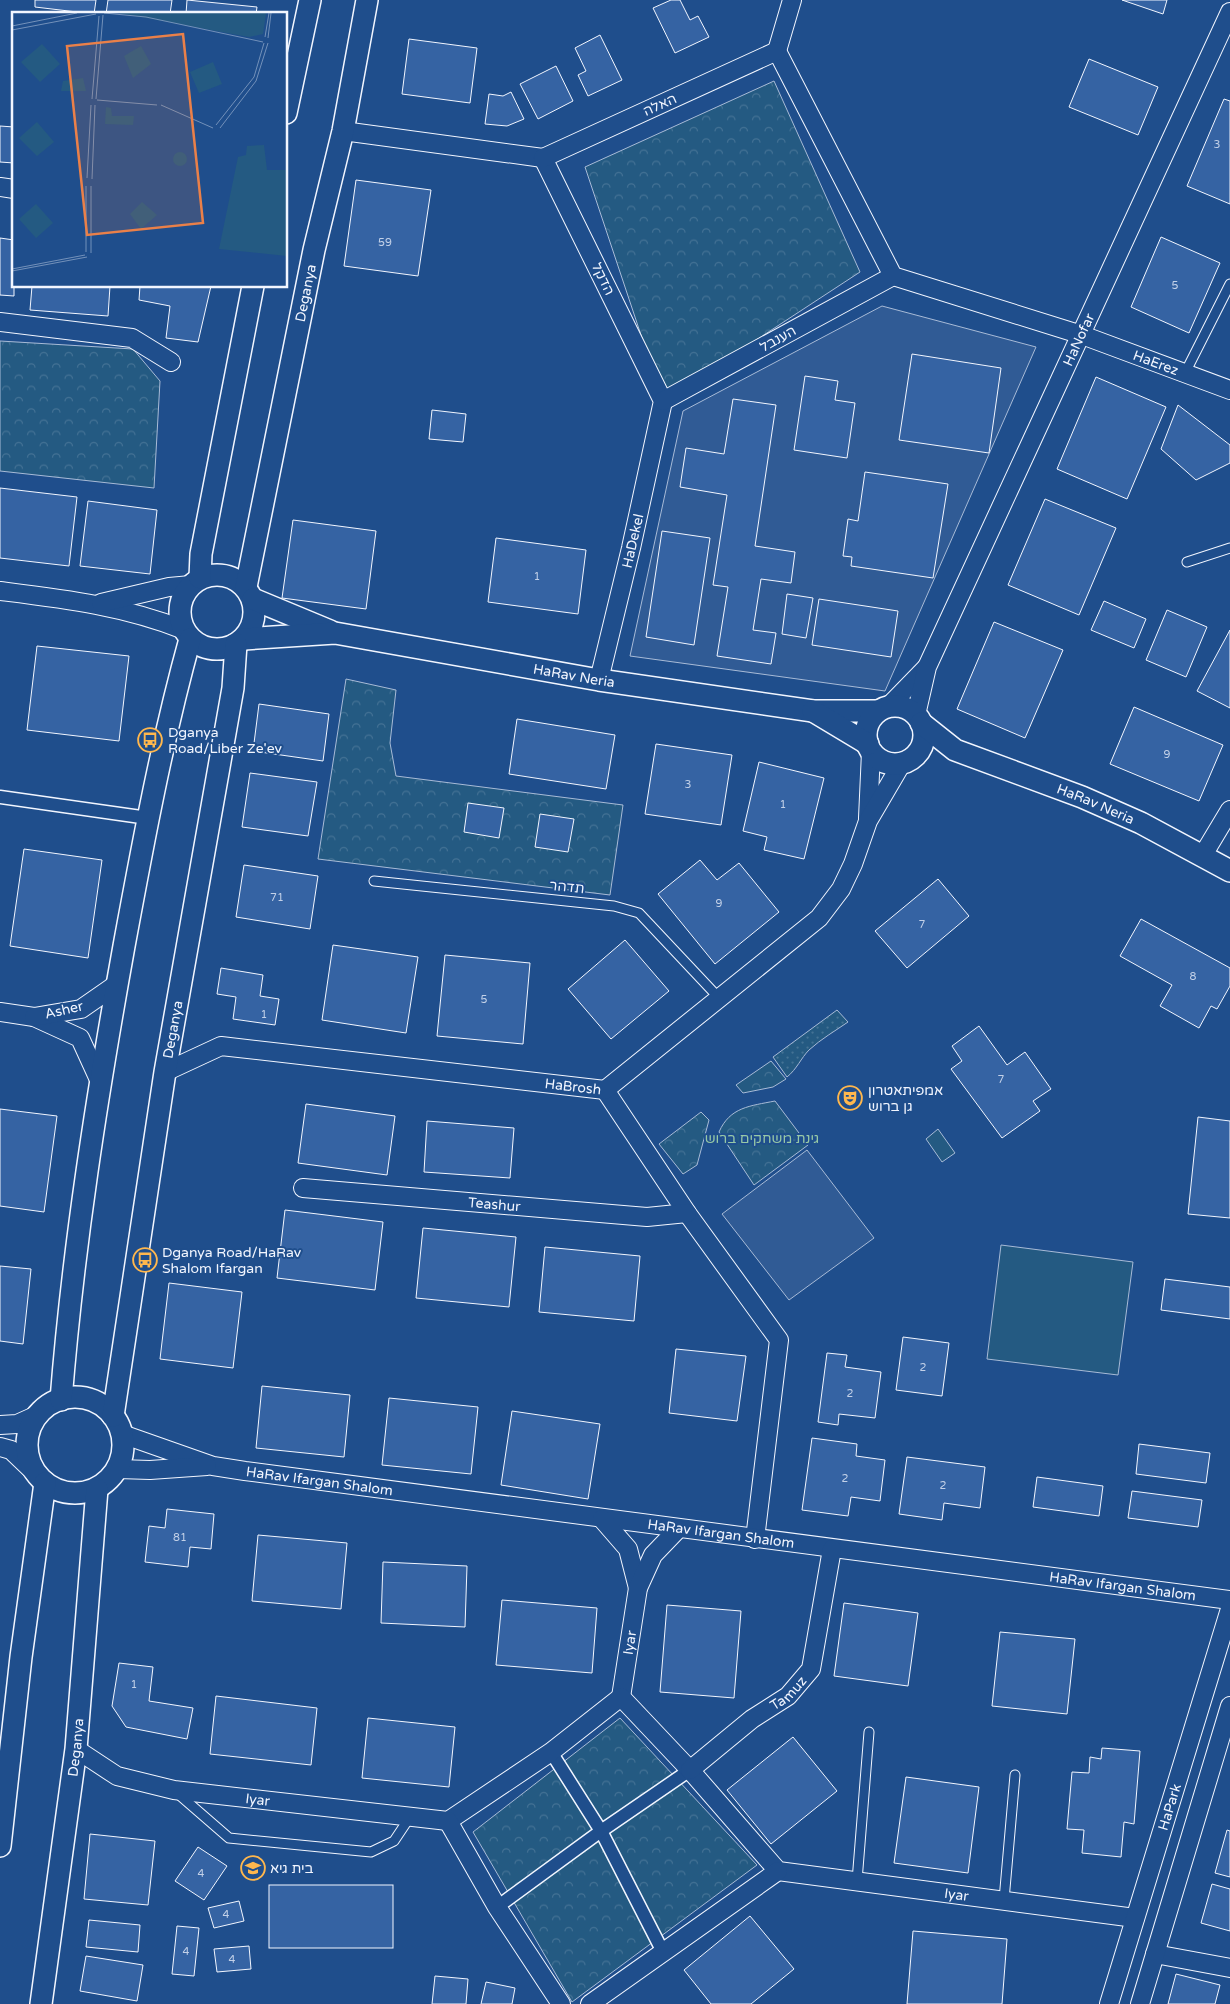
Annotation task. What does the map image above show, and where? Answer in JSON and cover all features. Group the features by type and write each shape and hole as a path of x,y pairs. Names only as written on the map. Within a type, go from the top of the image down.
{"street":[{"path":"288,104 310,0"},
{"name":"Deganya","path":"249,593 314,250 343,132 367,0"},
{"path":"792,0 777,52 893,276"},
{"name":"HaNofar","path":"918,719 927,667 1230,12"},
{"name":"האלה","path":"543,158 777,52"},
{"path":"343,132 543,158"},
{"name":"הדקל","path":"543,158 663,401"},
{"name":"HaErez","path":"893,276 1082,335 1230,390"},
{"name":"הענבל","path":"663,401 893,276"},
{"path":"61,1400 79,1234 117,984 148,818 187,634 180,608 184,596 196,581 252,288"},
{"path":"0,322 132,338 171,362"},
{"name":"HaDekel","path":"600,680 632,548 663,401"},
{"path":"0,591 98,604 163,622 187,634 201,646 213,650 226,649 240,642 254,621 249,593 227,576 215,575 98,604"},
{"name":"HaRav Neria","path":"249,593 335,633 600,680 813,710 883,709"},
{"name":"HaRav Neria","path":"240,642 335,633"},
{"name":"Deganya","path":"118,1425 165,1072 240,642"},
{"name":"HaNofar","path":"883,709 927,667"},
{"path":"883,709 907,709 918,719 924,732 922,742 908,759 886,762 870,748 867,727 883,709"},
{"name":"HaRav Neria","path":"813,710 870,748"},
{"name":"HaRav Neria","path":"918,719 955,750 1082,797 1141,823 1230,871"},
{"name":"HaBrosh","path":"868,821 870,748"},
{"name":"HaRav Neria","path":"908,759 955,750"},
{"name":"HaBrosh","path":"165,1072 221,1046 605,1090 819,918 841,889 853,864 868,821 908,759"},
{"path":"0,797 148,818"},
{"path":"1203,855 1230,810"},
{"name":"Asher","path":"34,1017 81,1009 117,984"},
{"name":"Asher","path":"0,1012 34,1017 80,1038 101,1084"},
{"path":"605,1090 687,1213 778,1340 756,1539"},
{"name":"Teashur","path":"303,1188 647,1217 687,1213"},
{"path":"0,1446 11,1450 40,1478 63,1492 80,1493 97,1489 109,1480 118,1469 123,1452 118,1425 101,1405 89,1399 74,1397 47,1406 37,1415 30,1427 27,1440 28,1457 40,1478 0,1838"},
{"path":"0,1425 17,1424 37,1415"},
{"name":"HaRav Ifargan Shalom","path":"118,1425 213,1466"},
{"name":"HaRav Ifargan Shalom","path":"118,1469 150,1470 213,1466 602,1519 1230,1600"},
{"name":"Deganya","path":"41,2004 76,1749 97,1489"},
{"name":"Iyar","path":"602,1519 628,1549 638,1588"},
{"name":"Iyar","path":"621,1697 638,1588 654,1555 678,1529"},
{"name":"Tamuz","path":"690,1770 752,1719 788,1696 811,1669 832,1549"},
{"name":"HaPark","path":"1109,2004 1230,1608"},
{"path":"561,2004 498,1907 448,1821 551,1752 621,1697 690,1770 778,1870 590,2004"},
{"path":"1140,2004 1230,1706"},
{"name":"Iyar","path":"76,1749 117,1776 174,1790 448,1821"},
{"path":"551,1752 601,1831 663,1952"},
{"path":"498,1907 601,1831 690,1770"},
{"name":"Iyar","path":"778,1870 1135,1918"},
{"path":"1155,1954 1230,1968"}],"lane":[{"path":"1185,373 1230,284"},
{"path":"1188,562 1230,548"},
{"name":"תדהר","path":"374,881 614,906 639,913 719,998"},
{"path":"858,1881 869,1732"},
{"path":"1004,1900 1015,1775"},
{"path":"174,1790 229,1838 371,1852 394,1841 410,1817"}],"green space":[{"path":"774,81 860,272 663,401 585,167"},
{"path":"0,341 133,349 160,381 154,488 0,471"},
{"path":"346,679 396,690 390,743 396,776 623,805 610,895 318,859"},
{"path":"837,1010 848,1022 809,1050 794,1071 787,1077 773,1057"},
{"path":"771,1061 786,1079 773,1087 743,1093 736,1085"},
{"name":"גינת משחקים ברוש","path":"775,1101 808,1145 754,1185 719,1132 729,1117 742,1109"},
{"path":"701,1112 709,1120 697,1165 683,1174 659,1144"},
{"path":"938,1129 955,1153 942,1162 926,1139"},
{"path":"1001,1245 1133,1262 1118,1375 987,1359"},
{"path":"620,1718 757,1865 572,2002 473,1832"}],"shaded area":[{"path":"882,306 1036,347 885,691 630,656 683,411"},
{"path":"807,1150 874,1238 789,1300 722,1214"}],"building":[{"path":"35,0 96,0 94,12 35,7"},
{"path":"108,0 172,0 170,12 106,12"},
{"path":"187,0 257,7 256,12 186,12"},
{"path":"671,0 680,0 690,20 698,16 709,37 675,53 653,8"},
{"path":"1122,0 1167,0 1163,14"},
{"path":"600,35 622,80 588,96 578,75 586,71 575,48"},
{"path":"409,39 477,48 470,103 402,94"},
{"path":"1089,59 1158,87 1138,135 1069,107"},
{"path":"556,66 573,101 538,119 520,84"},
{"path":"511,92 524,119 507,126 485,124 489,94 503,96"},
{"path":"1224,99 1230,101 1230,204 1187,186"},
{"path":"0,126 12,127 12,163 0,162"},
{"path":"356,180 431,190 418,276 344,266"},
{"path":"1161,237 1220,263 1189,333 1131,307"},
{"path":"0,238 12,240 12,288 14,288 14,296 0,295"},
{"path":"32,288 110,288 108,316 30,310"},
{"path":"140,288 211,288 198,342 166,338 170,306 139,300"},
{"path":"912,354 1001,368 989,453 899,440"},
{"path":"805,376 838,381 835,400 855,403 847,458 794,450"},
{"path":"1096,377 1166,407 1127,499 1057,469"},
{"path":"733,399 776,405 755,546 795,552 791,583 761,579 753,630 776,633 771,664 717,656 728,587 713,585 727,495 680,487 686,448 724,454"},
{"path":"1178,405 1230,445 1230,463 1196,480 1161,449"},
{"path":"432,410 466,414 463,442 429,439"},
{"path":"865,472 948,484 933,578 851,566 852,557 843,556 848,519 858,521"},
{"path":"0,488 77,497 69,566 0,558"},
{"path":"1045,499 1116,528 1079,615 1008,585"},
{"path":"88,501 157,510 150,574 80,566"},
{"path":"293,520 376,531 366,609 282,598"},
{"path":"662,531 710,538 694,645 646,637"},
{"path":"496,538 586,550 578,614 488,602"},
{"path":"787,594 813,598 806,638 782,634"},
{"path":"819,599 898,611 891,657 812,645"},
{"path":"1104,601 1146,619 1134,648 1091,630"},
{"path":"1167,610 1207,627 1186,677 1146,660"},
{"path":"994,622 1063,650 1025,738 957,709"},
{"path":"1230,630 1230,708 1197,691"},
{"path":"37,646 129,656 119,741 27,730"},
{"path":"259,704 329,714 323,761 253,751"},
{"path":"1134,707 1223,745 1199,801 1110,764"},
{"path":"517,719 615,735 606,789 509,774"},
{"path":"656,744 732,755 721,825 645,814"},
{"path":"759,762 824,778 804,859 764,850 767,837 743,831"},
{"path":"250,773 317,782 308,836 242,827"},
{"path":"468,803 504,808 499,838 464,832"},
{"path":"540,814 574,819 568,852 535,847"},
{"path":"24,849 102,860 88,958 10,946"},
{"path":"700,860 717,880 739,863 779,912 715,964 658,894"},
{"path":"244,865 318,876 310,929 236,917"},
{"path":"938,879 969,916 907,968 875,931"},
{"path":"1141,919 1230,968 1230,986 1217,1009 1211,1006 1199,1028 1160,1006 1172,985 1120,956"},
{"path":"625,940 669,991 611,1039 568,989"},
{"path":"333,945 418,957 406,1033 322,1020"},
{"path":"445,955 530,963 523,1044 437,1036"},
{"path":"221,968 263,975 260,996 279,999 275,1025 233,1019 236,997 217,994"},
{"path":"979,1026 1007,1065 1025,1052 1051,1089 1033,1101 1040,1111 1002,1138 951,1069 962,1061 952,1046"},
{"path":"306,1104 395,1116 387,1175 298,1163"},
{"path":"0,1109 57,1116 44,1212 0,1206"},
{"path":"1198,1117 1230,1121 1230,1218 1188,1214"},
{"path":"427,1121 514,1128 510,1178 424,1172"},
{"path":"285,1210 383,1222 375,1290 277,1278"},
{"path":"423,1228 516,1237 509,1307 416,1298"},
{"path":"545,1247 640,1256 634,1321 539,1312"},
{"path":"0,1266 31,1269 23,1344 0,1341"},
{"path":"1165,1279 1230,1287 1230,1319 1161,1310"},
{"path":"169,1283 242,1292 233,1368 160,1359"},
{"path":"903,1337 949,1343 942,1396 896,1390"},
{"path":"676,1349 746,1356 737,1421 669,1413"},
{"path":"827,1353 847,1355 845,1367 881,1372 875,1418 839,1414 838,1425 818,1422"},
{"path":"262,1386 350,1395 344,1457 256,1448"},
{"path":"389,1398 478,1407 471,1474 382,1465"},
{"path":"512,1411 600,1424 588,1499 501,1485"},
{"path":"812,1438 857,1444 856,1456 885,1460 880,1501 851,1497 848,1516 802,1510"},
{"path":"1139,1444 1210,1453 1206,1483 1136,1474"},
{"path":"907,1457 985,1467 980,1508 944,1503 942,1520 899,1514"},
{"path":"1037,1477 1103,1486 1099,1516 1033,1507"},
{"path":"1132,1491 1202,1500 1198,1527 1128,1518"},
{"path":"167,1509 214,1514 211,1549 190,1547 188,1567 145,1562 149,1526 165,1528"},
{"path":"258,1535 347,1543 341,1609 252,1601"},
{"path":"383,1562 467,1566 465,1627 381,1623"},
{"path":"502,1600 597,1608 592,1673 496,1665"},
{"path":"844,1603 918,1613 908,1686 834,1676"},
{"path":"667,1605 741,1611 734,1698 660,1692"},
{"path":"1000,1632 1075,1639 1067,1714 992,1706"},
{"path":"119,1663 153,1667 149,1701 193,1708 187,1739 126,1727 112,1706"},
{"path":"216,1696 317,1708 311,1765 210,1754"},
{"path":"368,1718 455,1727 449,1787 362,1778"},
{"path":"793,1737 837,1791 771,1844 727,1790"},
{"path":"1102,1748 1140,1751 1134,1824 1124,1822 1121,1857 1082,1853 1084,1830 1067,1829 1072,1772 1089,1773 1090,1757 1101,1759"},
{"path":"906,1777 979,1787 968,1873 894,1863"},
{"path":"1227,1830 1230,1831 1230,1877 1215,1873"},
{"path":"90,1834 155,1841 148,1905 84,1899"},
{"path":"198,1847 227,1866 204,1900 175,1881"},
{"path":"1212,1884 1230,1889 1230,1931 1201,1923"},
{"path":"269,1885 393,1885 393,1948 269,1948"},
{"path":"239,1901 244,1921 214,1928 208,1908"},
{"path":"750,1916 794,1969 751,2004 711,2004 684,1970"},
{"path":"89,1920 140,1925 138,1952 86,1947"},
{"path":"177,1926 199,1928 194,1976 172,1974"},
{"path":"913,1931 1007,1939 1002,2004 907,2004"},
{"path":"249,1946 251,1969 217,1972 214,1949"},
{"path":"86,1956 143,1965 137,2001 80,1991"},
{"path":"1176,1974 1220,1985 1215,2004 1168,2004"},
{"path":"435,1976 468,1979 466,2004 432,2004"},
{"path":"486,1982 515,1988 512,2004 481,2004"}],"place":[{"name":"Dganya Road/Liber Ze'ev","path":"150,740"},
{"name":"אמפיתאטרון גן ברוש","path":"850,1098"},
{"name":"Dganya Road/HaRav Shalom Ifargan","path":"145,1260"},
{"name":"בית גיא","path":"253,1868"}]}
